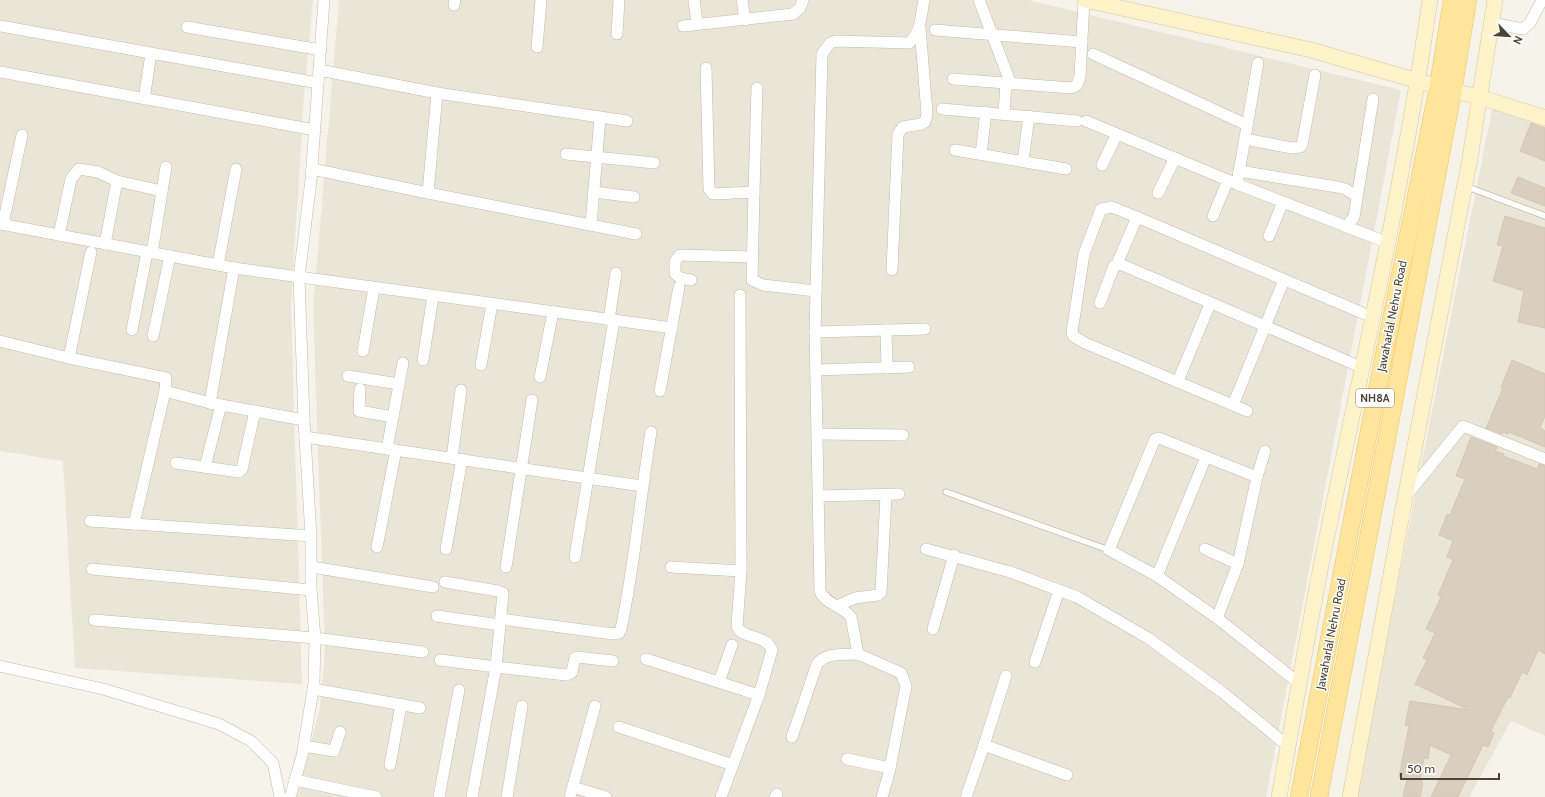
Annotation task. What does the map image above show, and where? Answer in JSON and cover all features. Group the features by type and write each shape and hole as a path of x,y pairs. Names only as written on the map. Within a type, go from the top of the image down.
{"main road":[{"name":"Jawaharlal Nehru Road","path":"1319,797 1445,89 1452,0"},
{"name":"Jawaharlal Nehru Road","path":"1299,797 1376,397 1445,89 1468,0"}],"street":[{"path":"290,797 304,746 313,689 315,638 311,590 311,536 304,420 299,278 312,169 324,0"},
{"path":"537,47 541,0"},
{"path":"617,34 619,0"},
{"path":"694,0 697,24"},
{"path":"742,0 745,20"},
{"path":"683,26 793,14 800,8 803,0"},
{"path":"858,654 851,617 848,613 823,598 820,591 815,332 822,54 830,43 836,41 909,43 914,38 920,24 924,0"},
{"path":"979,0 1009,84 1004,114"},
{"path":"953,79 1072,88 1077,85 1080,77 1085,0 1311,50 1445,89 1480,97 1545,118"},
{"path":"1279,797 1327,537 1350,433 1418,80 1430,0"},
{"path":"1350,797 1404,498 1465,186 1495,0"},
{"path":"1491,23 1523,29 1530,23 1542,0"},
{"path":"892,270 898,134 903,127 925,122 927,114 920,24"},
{"path":"0,26 318,83"},
{"path":"187,27 321,50"},
{"path":"935,30 1082,42"},
{"path":"144,99 151,54"},
{"path":"1093,54 1247,125"},
{"path":"1213,216 1239,171 1258,63"},
{"path":"706,68 709,189 713,194 754,192"},
{"path":"319,70 437,93 627,121"},
{"path":"0,72 315,130"},
{"path":"1245,138 1292,148 1300,147 1302,145 1315,75"},
{"path":"757,88 752,280 756,283 816,291"},
{"path":"428,193 437,93"},
{"path":"1346,227 1354,217 1373,99"},
{"path":"942,109 1081,121 1386,242"},
{"path":"981,154 986,112"},
{"path":"1024,161 1029,116"},
{"path":"591,225 600,118"},
{"path":"1102,165 1117,134"},
{"path":"22,135 1,224 234,268 672,328"},
{"path":"955,150 1066,169"},
{"path":"566,154 654,163"},
{"path":"1158,192 1175,158"},
{"path":"132,330 166,167"},
{"path":"59,235 71,179 74,173 79,169 98,172 117,181 162,191"},
{"path":"218,265 236,169"},
{"path":"312,169 636,234"},
{"path":"1239,171 1337,186 1345,188 1357,196"},
{"path":"105,244 117,181"},
{"path":"594,192 634,197"},
{"path":"1269,236 1283,202"},
{"path":"1247,411 1178,381 1085,344 1073,336 1072,332 1084,254 1098,212 1101,209 1112,207 1372,317"},
{"path":"1100,303 1114,266 1117,264 1137,218"},
{"path":"69,358 90,252"},
{"path":"691,280 680,278 675,274 675,261 680,255 752,257"},
{"path":"153,336 170,256"},
{"path":"1117,264 1265,327 1362,366"},
{"path":"205,468 234,268"},
{"path":"575,557 611,320 616,273"},
{"path":"1233,405 1284,280"},
{"path":"660,391 679,287"},
{"path":"363,352 374,288"},
{"path":"721,797 759,695 772,650 766,642 738,630 741,571 740,295"},
{"path":"422,360 433,296"},
{"path":"481,365 492,304"},
{"path":"1178,381 1210,304"},
{"path":"540,377 553,312"},
{"path":"815,332 925,329"},
{"path":"886,330 887,368"},
{"path":"0,341 69,358 163,376 167,382 166,391 134,524"},
{"path":"377,547 392,450 393,416 403,363"},
{"path":"816,370 909,367"},
{"path":"348,376 399,384"},
{"path":"360,390 359,411 393,416"},
{"path":"446,549 457,459 461,390"},
{"path":"166,391 215,404 304,420"},
{"path":"506,567 532,400"},
{"path":"176,463 237,473 241,470 255,411"},
{"path":"1404,498 1463,426 1545,459"},
{"path":"437,616 613,634 619,633 622,629 629,591 642,486 651,432"},
{"path":"818,434 904,435"},
{"path":"305,437 642,486"},
{"path":"1257,477 1159,438 1155,439 1109,550 1157,576 1217,618 1300,684"},
{"path":"1217,618 1238,564 1257,477 1265,451"},
{"path":"1157,576 1206,457"},
{"path":"819,496 899,494"},
{"path":"837,606 856,598 878,596 881,592 886,495"},
{"path":"90,521 311,536"},
{"path":"926,549 954,555 1010,572 1077,597 1148,638 1222,692 1288,746"},
{"path":"1205,549 1238,564"},
{"path":"933,629 954,555"},
{"path":"312,567 433,587"},
{"path":"672,567 741,571"},
{"path":"92,569 311,590"},
{"path":"445,582 502,591 503,593 496,667 472,797"},
{"path":"1035,662 1059,590"},
{"path":"94,620 315,638 423,652"},
{"path":"719,682 732,644"},
{"path":"792,738 817,664 822,658 829,656 858,654 896,670 904,678 906,686 890,768 882,797"},
{"path":"440,660 566,675 572,672 575,658 577,657 613,661"},
{"path":"646,659 759,695"},
{"path":"0,666 103,689 219,724 251,741 273,763 280,797"},
{"path":"966,797 1006,676"},
{"path":"313,689 420,708"},
{"path":"439,797 459,690"},
{"path":"390,765 402,704"},
{"path":"507,797 522,706"},
{"path":"595,706 571,792 606,797"},
{"path":"619,727 733,765"},
{"path":"304,746 334,751 340,732"},
{"path":"984,745 1067,775"},
{"path":"847,758 890,768"},
{"path":"295,780 376,797"}],"lane":[{"path":"1465,186 1545,216"},
{"path":"946,492 1109,550"}],"shaded area":[{"path":"0,0 313,0 304,96 291,306 302,684 75,668 63,461 0,451"},
{"path":"339,0 1028,0 1401,90 1266,797 297,797 320,707 325,651 313,309"},
{"path":"1493,105 1545,122 1545,736 1511,721 1469,797 1355,797"}],"building":[{"path":"1531,123 1545,128 1545,161 1520,151"},
{"path":"1518,177 1545,188 1545,206 1511,193"},
{"path":"1505,216 1545,228 1545,328 1518,322 1524,291 1493,281 1503,246 1497,245"},
{"path":"1512,360 1545,374 1545,416 1540,428 1545,431 1545,447 1509,432 1508,434 1503,432 1502,434 1486,428 1503,388 1501,388"},
{"path":"1471,437 1497,447 1495,451 1504,454 1503,456 1537,469 1539,464 1545,466 1545,654 1538,650 1527,675 1522,672 1510,698 1508,697 1491,731 1494,733 1488,747 1483,745 1458,797 1431,797 1451,755 1430,745 1428,759 1424,758 1420,780 1423,782 1420,797 1403,797 1407,779 1399,777 1409,726 1405,725 1410,701 1469,710 1415,684 1427,660 1423,658 1435,633 1426,629 1441,597 1438,595 1453,560 1447,557 1453,541 1439,535 1447,514 1450,515 1465,479 1456,476"}]}
